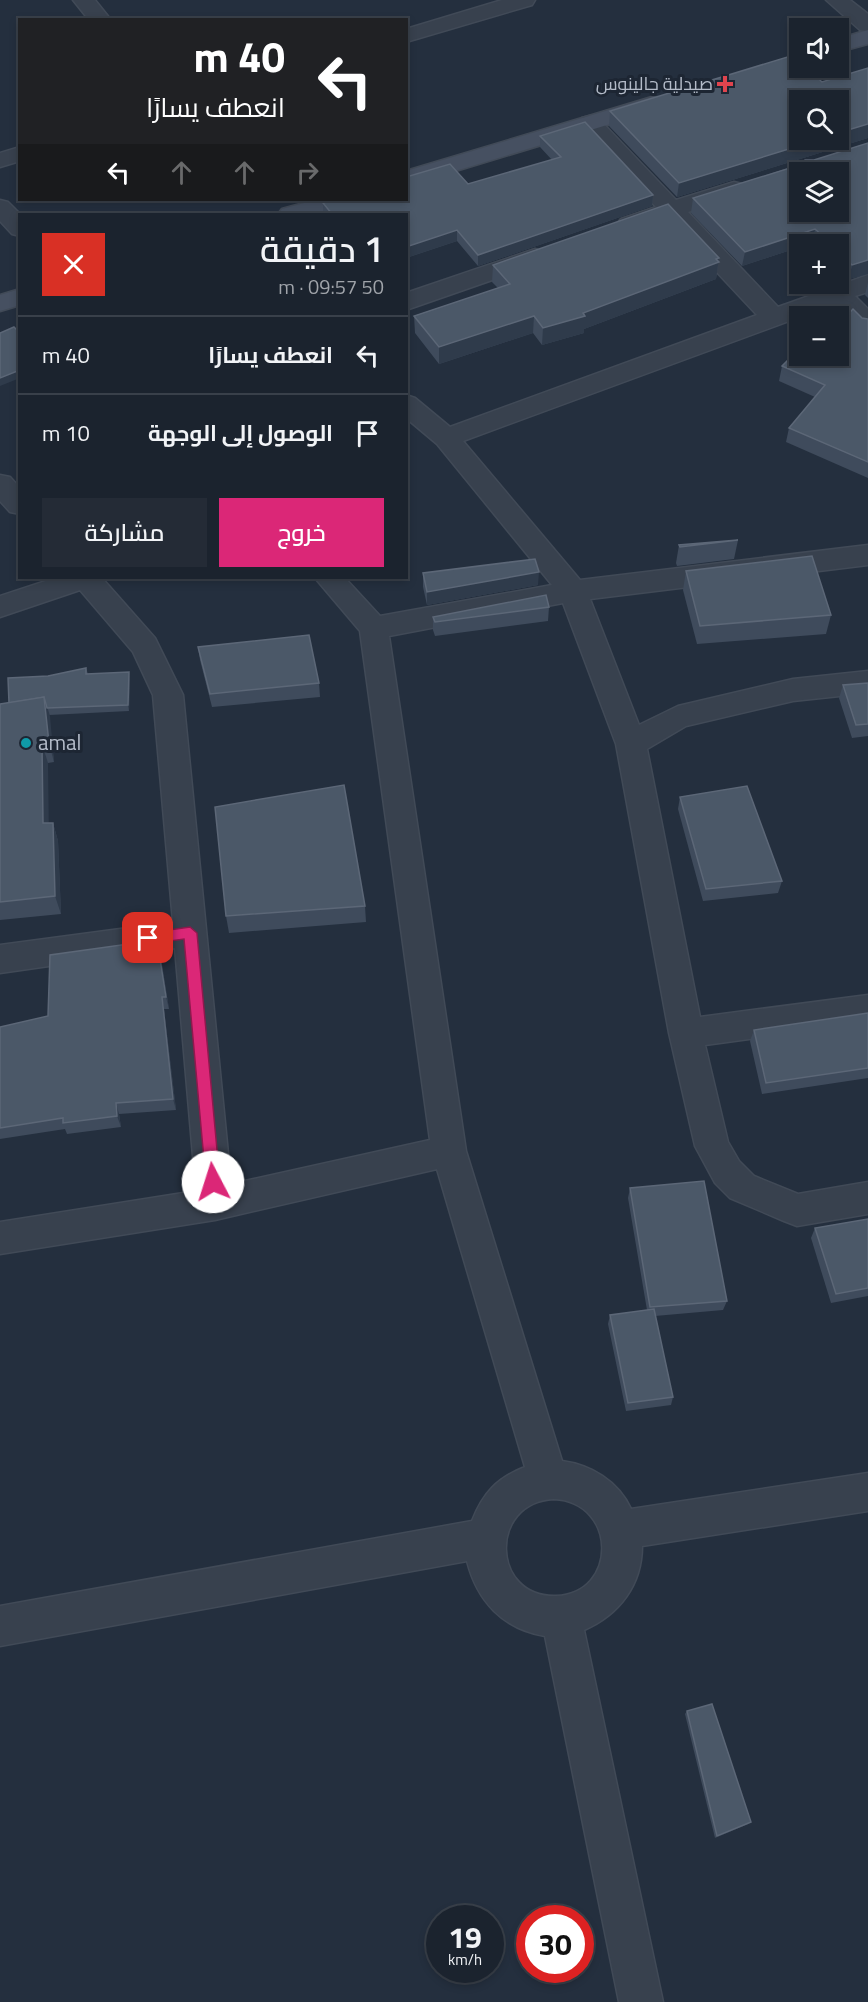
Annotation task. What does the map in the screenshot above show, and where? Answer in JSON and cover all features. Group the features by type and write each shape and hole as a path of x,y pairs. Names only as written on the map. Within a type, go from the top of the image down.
{"street":[{"path":"84,0 99,18"},
{"path":"408,35 524,0"},
{"path":"837,0 868,24"},
{"path":"849,43 868,37"},
{"path":"408,178 668,99"},
{"path":"590,123 774,318"},
{"path":"0,160 18,155"},
{"path":"604,233 758,181"},
{"path":"294,213 336,201"},
{"path":"0,207 18,227"},
{"path":"408,301 560,248"},
{"path":"849,289 868,283"},
{"path":"446,438 835,294"},
{"path":"839,294 868,324"},
{"path":"0,303 18,298"},
{"path":"408,406 446,438 573,591 631,744 686,1033 712,1146 727,1172 742,1187 797,1210 868,1198"},
{"path":"0,484 18,503"},
{"path":"374,628 573,591 868,555"},
{"path":"0,608 82,579"},
{"path":"86,579 145,646 168,695 215,1204"},
{"path":"330,579 374,628 449,1151 548,1479"},
{"path":"631,744 678,717 793,690 868,682"},
{"path":"0,959 190,933"},
{"path":"686,1033 868,1009"},
{"path":"0,1238 215,1204 449,1151"},
{"path":"548,1479 571,1481 592,1491 609,1509 620,1530 623,1555 617,1578 604,1598 584,1611 561,1617 537,1614 514,1603 498,1584 487,1562 486,1538 492,1515 506,1497 525,1484 548,1479"},
{"path":"620,1530 868,1492"},
{"path":"0,1626 486,1538"},
{"path":"561,1617 641,2002"}],"building":[{"path":"789,57 789,78 818,78 822,82 835,78 849,78 849,74 868,68 868,124 849,130 849,90 789,90 789,149 679,183 610,111"},
{"path":"585,122 653,195 478,255 457,230 408,246 408,213 331,213 323,203 331,201 408,201 408,176 450,164 468,184 561,157 540,136"},
{"path":"868,143 868,260 852,265 849,262 849,234 821,234 815,229 800,234 789,234 789,238 745,252 693,198 789,168 789,222 849,222 849,162 804,162 814,160"},
{"path":"668,204 719,258 716,259 719,262 583,313 585,316 543,328 534,316 439,347 414,316 510,284 493,265"},
{"path":"853,309 862,318 868,319 868,462 789,428 825,385 782,366 789,359 789,366 849,366 849,313"},
{"path":"14,327 18,331 18,371 0,378 0,333"},
{"path":"738,540 680,547 679,545"},
{"path":"812,556 831,615 700,626 686,571"},
{"path":"535,559 539,572 427,592 423,573"},
{"path":"546,595 549,607 435,622 433,617"},
{"path":"309,635 319,683 210,694 198,647"},
{"path":"86,668 86,674 129,672 128,705 47,708 44,697 9,703 8,678 48,676"},
{"path":"868,683 868,724 856,725 843,685"},
{"path":"44,697 49,743 42,744 43,823 53,823 55,896 0,902 0,704"},
{"path":"344,785 365,906 226,916 215,807"},
{"path":"747,786 782,881 706,889 680,797"},
{"path":"157,940 166,997 162,997 173,1099 116,1103 117,1116 63,1123 63,1118 0,1128 0,1027 48,1016 50,955"},
{"path":"868,1013 868,1068 766,1083 754,1030"},
{"path":"704,1181 727,1301 650,1307 630,1188"},
{"path":"868,1219 868,1288 836,1294 815,1228"},
{"path":"654,1309 673,1397 628,1403 610,1315"},
{"path":"712,1704 751,1822 717,1836 687,1711"}],"place":[{"name":"صيدلية جالينوس","path":"725,84"},
{"name":"amal","path":"26,743"}],"route":[{"path":"148,938 190,933 213,1182"}]}
